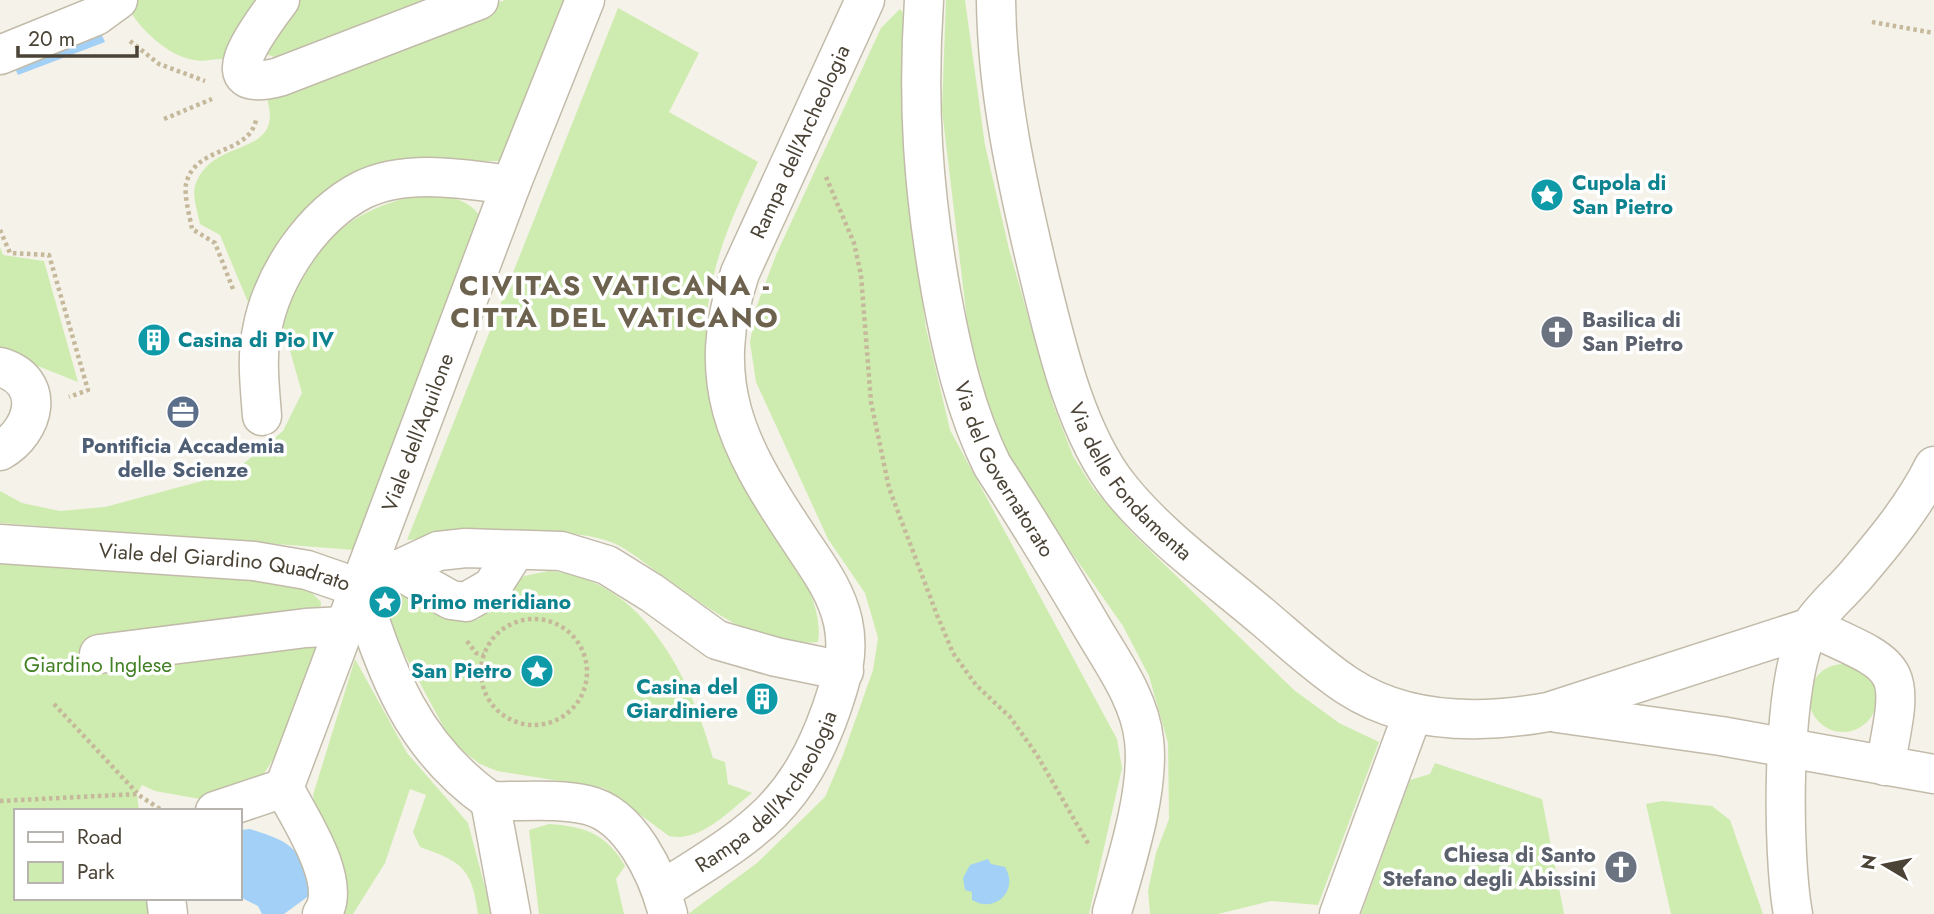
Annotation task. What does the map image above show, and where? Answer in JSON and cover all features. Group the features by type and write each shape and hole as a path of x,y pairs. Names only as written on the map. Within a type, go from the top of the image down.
{"street":[{"path":"280,0 244,53 242,69 255,94 279,77 479,0"},
{"name":"Viale dell'Aquilone","path":"284,788 511,186 585,0"},
{"name":"Rampa dell'Archeologia","path":"665,902 781,804 801,777 821,738 844,671 845,644 838,605 827,581 777,506 747,451 733,419 723,368 725,326 740,272 865,0"},
{"name":"Via del Governatorato","path":"924,0 919,79 921,148 930,228 962,390 976,432 992,465 1118,671 1138,712 1144,738 1146,761 1132,839 1116,901"},
{"name":"Via delle Fondamenta","path":"996,0 1003,104 1021,200 1069,385 1099,457 1138,508 1303,651 1362,694 1413,713 1464,719 1520,717 1548,712"},
{"path":"0,55 96,16 120,16"},
{"path":"262,416 259,373 261,330 272,296 292,258 334,210 363,190 417,178 511,186"},
{"path":"0,367 9,370 23,381 31,399 32,411 19,438 0,451"},
{"path":"1793,914 1786,871 1791,698 1811,627 1865,564 1931,476"},
{"name":"Viale del Giardino Quadrato","path":"0,544 254,561 307,570 359,588 388,675 425,739 455,775 490,802"},
{"path":"359,588 438,551 466,548 544,550 582,556 628,577 717,640 776,657 844,671"},
{"path":"396,569 451,600 466,602 492,587 515,551"},
{"path":"99,654 306,628 344,626"},
{"path":"1548,712 1811,627 1878,659 1893,677 1898,693 1885,766"},
{"path":"1548,712 1789,748 1934,774"},
{"path":"1339,914 1413,713"},
{"path":"221,809 284,788 323,865 329,887 326,908 322,914"},
{"path":"511,914 490,802 571,803 604,812 629,835 665,902"}],"path":[{"path":"120,16 159,64 195,78"},
{"path":"1872,22 1934,33"},
{"path":"164,119 255,94 253,132 244,140 202,158 186,184 192,229 215,243 246,322 261,330"},
{"path":"801,136 824,170 854,243 861,275 871,402 889,488 953,653 975,685 1010,718 1037,755 1075,817 1116,901"},
{"path":"0,230 10,253 49,255 88,390 32,411"},
{"path":"544,619 559,624 580,645 587,674 585,689 568,714 554,722 532,725 510,720 498,711 483,685 481,670 484,655 501,630 514,622 544,619"},
{"path":"54,704 137,794 160,809"},
{"path":"0,801 137,794"}],"green space":[{"path":"130,0 263,0 222,59 200,61 174,53 156,40 128,8"},
{"path":"290,0 444,0 277,58 263,53"},
{"path":"505,0 566,0 504,161 420,161 388,166 250,307 220,235 200,224 194,190 204,170 217,159 258,139 267,129 270,114 265,92"},
{"path":"946,0 965,0 985,145 1009,249 1053,404 1073,456 1093,488 1131,532 1294,690 1339,723 1379,742 1318,905 1271,901 1218,914 1150,914 1148,891 1156,853 1169,819 1168,743 1149,676 1123,626 1011,466 984,398 967,320 942,110"},
{"path":"618,8 699,53 669,112 758,162 731,223 712,281 707,311 708,374 714,408 730,462 804,579 818,622 818,642 794,642 750,631 710,609 631,553 608,541 562,533 536,532 407,540"},
{"path":"900,9 905,15 906,174 926,328 950,430 1117,739 1122,768 1089,914 688,914 757,863 825,797 873,670 878,638 865,593 828,539 756,382 750,342 756,308 776,255 881,28"},
{"path":"427,194 464,202 481,217 354,550 0,523 0,491 22,503 60,511 105,507 232,473 283,431 302,393 280,315 306,269 320,250 354,220 399,200"},
{"path":"0,247 3,255 44,261 78,382 0,351"},
{"name":"Giardino Inglese","path":"0,562 248,576 309,590 321,602 318,645 283,744 263,775 236,792 200,799 155,791 142,785 137,794 139,809 14,809 14,900 150,900 154,914 0,914"},
{"path":"549,571 582,578 611,592 637,612 658,637 691,696 713,758 725,762 728,784 752,793 714,824 692,835 669,836 604,788 497,771 480,764 449,737 379,607 387,587 427,595 467,622 479,619 524,576"},
{"path":"355,659 407,753 468,823 492,914 478,914 472,886 462,869 446,857 420,847 413,832 426,795 410,789 385,863 353,914 336,914 313,795"},
{"path":"1843,664 1856,667 1867,674 1874,685 1877,698 1874,711 1867,722 1856,729 1843,732 1830,729 1819,722 1812,711 1809,698 1812,685 1819,674 1830,667"},
{"path":"1435,763 1542,799 1564,914 1361,914 1410,780 1430,774"},
{"path":"1662,801 1712,806 1730,820 1763,914 1671,914 1646,804"},
{"path":"549,824 573,827 593,834 618,855 625,866 616,879 624,914 539,914 529,830"}],"water":[{"path":"100,31 105,42 18,75 14,66"},
{"path":"250,829 277,839 294,850 304,867 310,895 284,914 262,914 258,906 242,898 242,830"},
{"path":"988,859 991,864 1005,867 1009,884 1003,897 997,902 981,904 972,900 972,892 965,890 963,878 970,865"}],"place":[{"name":"Cupola di San Pietro","path":"1547,195"},
{"name":"Basilica di San Pietro","path":"1557,332"},
{"name":"Casina di Pio IV","path":"154,340"},
{"name":"Pontificia Accademia delle Scienze","path":"183,412"},
{"name":"Primo meridiano","path":"385,602"},
{"name":"San Pietro","path":"537,671"},
{"name":"Casina del Giardiniere","path":"762,699"},
{"name":"Chiesa di Santo Stefano degli Abissini","path":"1621,867"}],"district":[{"name":"CIVITAS VATICANA - CITTÀ DEL VATICANO","path":"615,301"}]}
